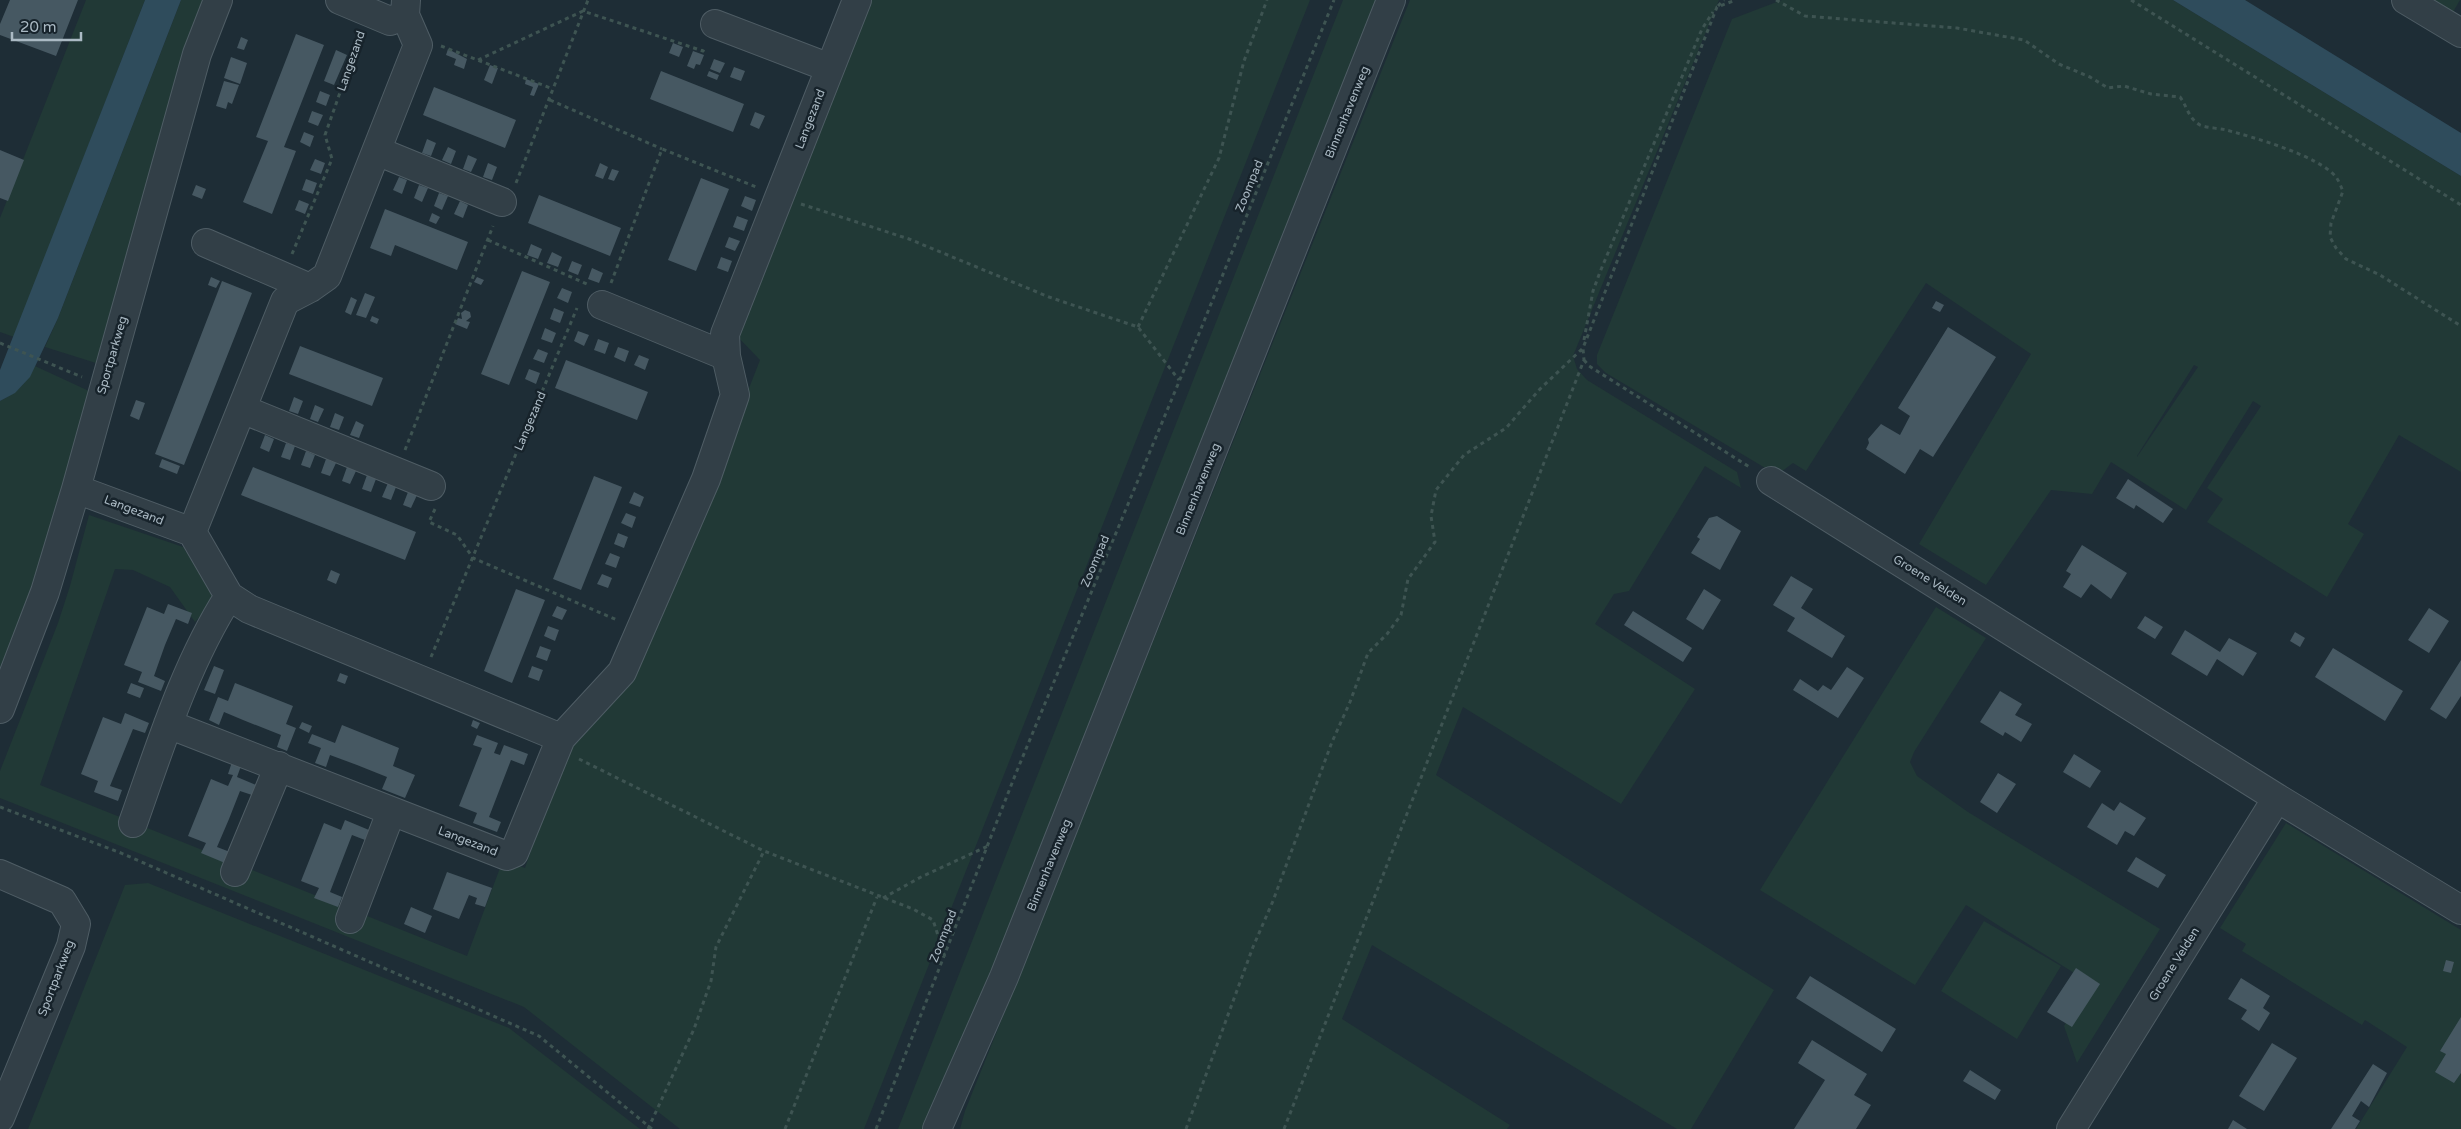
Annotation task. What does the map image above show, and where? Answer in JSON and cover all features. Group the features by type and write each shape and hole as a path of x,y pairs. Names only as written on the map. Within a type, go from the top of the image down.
{"street":[{"name":"Sportparkweg","path":"0,709 45,592 76,489 197,54 218,0"},
{"path":"340,0 390,21 405,8 418,44 327,276 310,288 285,301 192,532 229,596 249,609 421,679 558,743"},
{"name":"Langezand","path":"168,724 508,856 514,853 558,743 622,672 706,479 735,395 726,356 725,334 858,0"},
{"name":"Binnenhavenweg","path":"937,1129 1004,977 1391,0"},
{"path":"2406,0 2461,34"},
{"path":"715,24 830,68"},
{"path":"377,151 502,202"},
{"path":"206,243 310,288"},
{"path":"588,296 726,356"},
{"path":"242,409 431,486"},
{"name":"Groene Velden","path":"1771,481 2277,798 2461,910"},
{"name":"Langezand","path":"76,489 192,532"},
{"path":"132,823 168,724 210,625 229,596"},
{"path":"234,872 279,766"},
{"name":"Groene Velden","path":"2071,1129 2277,798"},
{"path":"350,918 391,812"},
{"name":"Sportparkweg","path":"0,874 62,901 76,924 70,946 0,1118"},
{"name":"Binnenhavenweg","path":"951,1129 1004,977"}],"path":[{"path":"396,471 502,202 519,180 588,0"},
{"path":"1138,326 1219,158 1244,61 1267,0"},
{"name":"Zoompad","path":"876,1129 988,845 1180,381 1334,0"},
{"path":"1284,1129 1584,360 1583,348 1593,291 1600,272 1702,29 1724,0"},
{"path":"1186,1129 1253,947 1273,901 1332,742 1350,702 1368,653 1387,634 1401,615 1408,579 1435,542 1431,516 1436,490 1464,455 1506,428 1540,389 1583,348 1717,7 1736,0"},
{"path":"1776,0 1805,16 1956,28 2024,40 2059,64 2090,77 2108,88 2124,86 2150,94 2180,97 2186,105 2188,115 2200,125 2223,129 2284,148 2322,166 2336,177 2343,191 2331,223 2330,237 2336,248 2346,259 2380,275 2461,326"},
{"path":"2131,0 2461,205"},
{"path":"478,60 583,11 703,51 715,24"},
{"name":"Langezand","path":"282,276 332,159 325,135 368,12"},
{"path":"418,44 436,44 553,89"},
{"path":"550,100 662,149 780,197 909,239 1049,297 1138,326 1180,381"},
{"name":"Langezand","path":"421,679 588,296 662,149"},
{"path":"488,240 588,296"},
{"path":"0,343 103,387"},
{"path":"1584,360 1589,366 1771,481"},
{"path":"431,486 445,486 429,522 457,535 473,558 640,630"},
{"path":"558,743 764,851 933,920 945,958"},
{"path":"0,807 120,853 540,1036 649,1128 694,1029 711,982 716,947 764,851"},
{"path":"883,898 921,877 988,845"},
{"path":"785,1129 877,896"}],"green space":[{"path":"86,0 145,0 14,337 0,332 0,218"},
{"path":"181,0 205,0 178,78 96,363 45,347 58,318"},
{"path":"868,0 1310,0 864,1129 680,1129 524,1007 0,798 0,771 58,623 89,515 183,547 217,598 195,622 170,587 133,570 115,569 40,785 467,956 503,860 525,868 572,731 641,665 760,360 736,335"},
{"path":"1343,0 1377,0 931,1129 898,1129"},
{"path":"1410,0 1719,0 1573,356 1577,369 1587,380 1737,472 1741,488 1705,466 1629,591 1614,594 1595,624 1695,689 1621,804 1463,707 1436,775 1774,990 1691,1129 1677,1129 1372,945 1342,1019 1510,1125 1507,1129 960,1129 965,1111"},
{"path":"1782,0 2173,0 2461,176 2461,472 2399,435 2348,524 2364,534 2327,597 2207,522 2223,499 2207,488 2261,406 2253,401 2186,510 2111,462 2092,494 2051,490 1986,585 1919,544 2031,354 1926,283 1806,471 1793,463 1777,475 1606,373 1597,364 1597,355 1732,19","holes":["2194,365 2198,367 2137,457"]},
{"path":"2432,0 2460,0 2453,12"},
{"path":"35,366 89,391 36,580 0,668 0,401 21,387"},
{"path":"1936,607 1986,638 1914,752 1910,762 1917,776 1968,812 2160,929 2077,1063 2064,1026 2090,983 1966,905 1915,985 1760,890"},
{"path":"2286,823 2461,930 2461,1129 2356,1129 2407,1047 2365,1020 2362,1025 2242,951 2246,944 2220,928"},
{"path":"148,883 509,1028 640,1129 28,1129 125,885"},
{"path":"1984,921 2061,966 2017,1039 1941,991"}],"water":[{"path":"145,0 181,0 58,318 30,377 15,393 0,401 0,370"},
{"path":"2173,0 2245,0 2461,133 2461,176"}],"building":[{"path":"10,0 78,0 56,56 0,35 0,24"},
{"path":"296,34 324,45 284,147 296,151 272,214 243,202 268,141 256,137"},
{"path":"241,37 248,40 244,50 237,48"},
{"path":"673,43 683,47 679,57 669,53"},
{"path":"448,49 467,59 464,69 454,65 456,59 446,55"},
{"path":"336,50 347,55 334,85 324,81"},
{"path":"693,51 704,55 700,65 696,64 694,69 687,66"},
{"path":"231,57 247,63 240,84 224,78"},
{"path":"714,59 725,63 720,73 710,69"},
{"path":"490,65 498,68 492,84 484,80"},
{"path":"734,67 745,71 741,81 730,77"},
{"path":"661,71 744,104 733,132 650,99"},
{"path":"709,71 719,75 717,80 707,76"},
{"path":"526,79 539,84 534,96 530,95 533,87 525,84"},
{"path":"224,81 239,85 232,104 228,102 226,109 216,106"},
{"path":"434,87 516,120 505,148 423,115"},
{"path":"320,91 330,95 326,106 316,102"},
{"path":"312,111 323,115 318,126 308,122"},
{"path":"755,112 765,116 759,129 750,125"},
{"path":"304,132 314,136 310,147 300,142"},
{"path":"427,139 436,143 431,156 422,153"},
{"path":"448,147 456,151 451,164 442,160"},
{"path":"0,150 24,160 8,201 0,198"},
{"path":"468,155 477,159 471,172 463,169"},
{"path":"315,159 325,163 321,174 310,170"},
{"path":"488,163 497,167 492,180 483,177"},
{"path":"600,163 608,167 603,179 595,176"},
{"path":"612,169 619,171 614,181 608,179"},
{"path":"399,177 407,180 402,194 393,190"},
{"path":"701,178 729,189 696,271 668,260"},
{"path":"306,179 317,183 313,194 302,190"},
{"path":"196,185 206,189 202,199 192,195"},
{"path":"419,185 428,188 422,202 414,198"},
{"path":"439,193 448,196 442,210 434,206"},
{"path":"539,195 621,228 610,256 528,223"},
{"path":"745,196 756,200 752,211 741,206"},
{"path":"299,200 309,204 305,214 295,210"},
{"path":"460,201 468,205 463,218 454,214"},
{"path":"385,209 468,242 457,270 395,245 391,256 370,248"},
{"path":"432,213 440,217 436,224 429,221"},
{"path":"737,216 748,220 744,231 733,227"},
{"path":"729,237 740,241 735,251 725,247"},
{"path":"531,244 542,249 538,259 527,255"},
{"path":"552,252 562,257 558,267 547,263"},
{"path":"721,257 732,261 728,272 717,268"},
{"path":"572,261 582,265 578,275 568,271"},
{"path":"592,268 603,273 599,283 588,279"},
{"path":"522,271 550,282 509,385 481,374"},
{"path":"211,277 220,281 216,288 208,285"},
{"path":"477,277 484,280 481,285 474,282"},
{"path":"222,281 252,293 184,465 155,454"},
{"path":"562,288 572,292 568,303 557,298"},
{"path":"365,293 375,297 366,318 356,315"},
{"path":"351,297 357,300 351,315 345,312"},
{"path":"1936,301 1944,305 1940,312 1932,308"},
{"path":"554,308 564,312 560,323 550,319"},
{"path":"465,310 470,312 471,317 466,321 470,322 467,329 455,324 458,318 462,319 461,313"},
{"path":"372,316 379,319 377,324 370,321"},
{"path":"1948,327 1996,357 1933,457 1920,449 1905,474 1866,449 1869,443 1868,439 1881,424 1900,435 1910,416 1898,408"},
{"path":"545,328 556,333 552,343 541,339"},
{"path":"578,331 589,335 584,346 574,341"},
{"path":"598,339 609,343 605,354 594,350"},
{"path":"300,346 383,378 372,406 289,374"},
{"path":"618,347 629,351 625,362 614,357"},
{"path":"538,349 548,353 544,363 533,359"},
{"path":"639,355 649,359 645,370 634,365"},
{"path":"566,360 648,392 637,420 555,388"},
{"path":"529,369 540,373 536,384 525,379"},
{"path":"294,397 303,401 298,414 289,411"},
{"path":"136,400 145,403 139,420 130,416"},
{"path":"315,405 324,409 318,422 310,419"},
{"path":"335,413 344,417 339,430 330,427"},
{"path":"356,421 364,425 359,438 350,435"},
{"path":"265,435 274,439 269,452 260,448"},
{"path":"286,443 295,446 290,460 281,457"},
{"path":"306,451 315,455 310,468 301,465"},
{"path":"162,459 180,466 177,474 159,467"},
{"path":"326,459 336,463 330,476 321,473"},
{"path":"253,467 416,532 405,560 241,495"},
{"path":"347,467 356,471 350,484 342,481"},
{"path":"367,475 376,479 371,492 362,489"},
{"path":"594,476 622,487 581,590 553,579"},
{"path":"2128,479 2173,509 2163,523 2136,505 2134,509 2116,498"},
{"path":"388,483 396,487 391,500 382,497"},
{"path":"408,492 417,495 411,508 403,505"},
{"path":"634,492 644,497 640,507 629,503"},
{"path":"626,513 636,517 632,528 621,523"},
{"path":"1717,516 1741,531 1720,570 1691,553 1700,539 1697,537 1709,518"},
{"path":"618,533 628,537 624,548 614,544"},
{"path":"2082,545 2127,573 2111,599 2091,584 2081,598 2063,587 2071,574 2066,571"},
{"path":"610,553 620,557 616,568 605,564"},
{"path":"331,570 340,574 336,584 327,580"},
{"path":"602,574 612,578 608,588 597,584"},
{"path":"1791,576 1813,589 1801,608 1845,636 1832,658 1787,631 1795,618 1773,605"},
{"path":"516,589 545,600 512,683 484,671"},
{"path":"1704,589 1721,600 1703,630 1686,619"},
{"path":"168,604 192,613 188,624 176,619 165,645 154,676 165,681 161,691 138,682 142,672 124,665 147,607 164,614"},
{"path":"557,606 567,610 562,620 552,616"},
{"path":"2429,608 2449,621 2429,653 2408,640"},
{"path":"1633,611 1692,648 1683,662 1624,625"},
{"path":"2145,616 2163,627 2155,639 2137,628"},
{"path":"548,626 559,630 555,641 544,636"},
{"path":"2185,630 2220,652 2229,638 2257,653 2243,676 2217,659 2207,676 2171,654"},
{"path":"2295,632 2305,638 2300,647 2290,641"},
{"path":"540,646 551,650 547,661 536,657"},
{"path":"2333,648 2403,691 2385,721 2315,677"},
{"path":"2461,660 2461,696 2446,719 2430,709"},
{"path":"214,666 224,670 215,694 204,690"},
{"path":"532,666 543,670 539,681 528,677"},
{"path":"1847,667 1864,678 1838,718 1793,690 1800,679 1818,691 1823,685 1831,690"},
{"path":"340,673 348,676 345,684 337,681"},
{"path":"131,683 144,688 140,698 127,693"},
{"path":"235,683 293,706 286,724 296,728 287,751 277,747 281,735 224,712 219,725 209,720 218,697 228,701"},
{"path":"2000,691 2022,704 2015,715 2032,724 2021,742 2005,732 2003,736 1980,722"},
{"path":"125,713 149,723 145,733 133,729 110,786 122,790 118,801 94,792 98,781 81,774 103,717 121,724"},
{"path":"473,720 480,723 477,729 471,726"},
{"path":"302,722 312,726 309,733 299,728"},
{"path":"342,725 399,748 393,766 415,775 405,798 382,789 387,777 357,765 330,755 326,767 315,763 321,748 308,743 312,734 335,743"},
{"path":"477,735 498,743 494,753 500,755 504,745 528,754 524,765 511,760 489,817 501,822 497,832 473,823 477,813 459,806 482,748 473,745"},
{"path":"2074,754 2101,771 2090,788 2063,772"},
{"path":"232,762 241,766 237,777 256,785 252,795 240,791 217,847 230,852 225,863 201,853 206,843 188,836 211,779 228,786 233,775 228,774"},
{"path":"1998,773 2016,784 1997,813 1980,802"},
{"path":"2120,802 2146,818 2134,836 2125,831 2117,845 2087,827 2102,803 2114,811"},
{"path":"345,820 369,830 365,840 352,835 330,892 342,897 338,907 314,898 319,888 301,881 324,823 341,830"},
{"path":"2136,857 2166,875 2158,888 2127,871"},
{"path":"447,872 492,888 485,907 475,904 477,898 469,895 459,919 433,909"},
{"path":"411,907 432,916 425,933 404,924"},
{"path":"2446,960 2454,962 2451,973 2443,971"},
{"path":"2076,968 2100,984 2072,1027 2047,1012"},
{"path":"1810,976 1896,1029 1882,1052 1796,998"},
{"path":"2241,978 2270,996 2263,1008 2270,1013 2259,1031 2241,1019 2247,1010 2228,999"},
{"path":"2461,1017 2461,1073 2454,1083 2435,1072 2446,1054 2440,1051"},
{"path":"1812,1040 1867,1074 1854,1095 1871,1105 1856,1129 1794,1129 1825,1080 1798,1063"},
{"path":"2272,1043 2297,1058 2264,1111 2239,1096"},
{"path":"2373,1064 2387,1073 2369,1107 2361,1101 2352,1116 2360,1121 2355,1129 2331,1129"},
{"path":"1970,1070 2001,1090 1995,1100 1963,1081"},
{"path":"2233,1120 2247,1129 2228,1129"}]}
